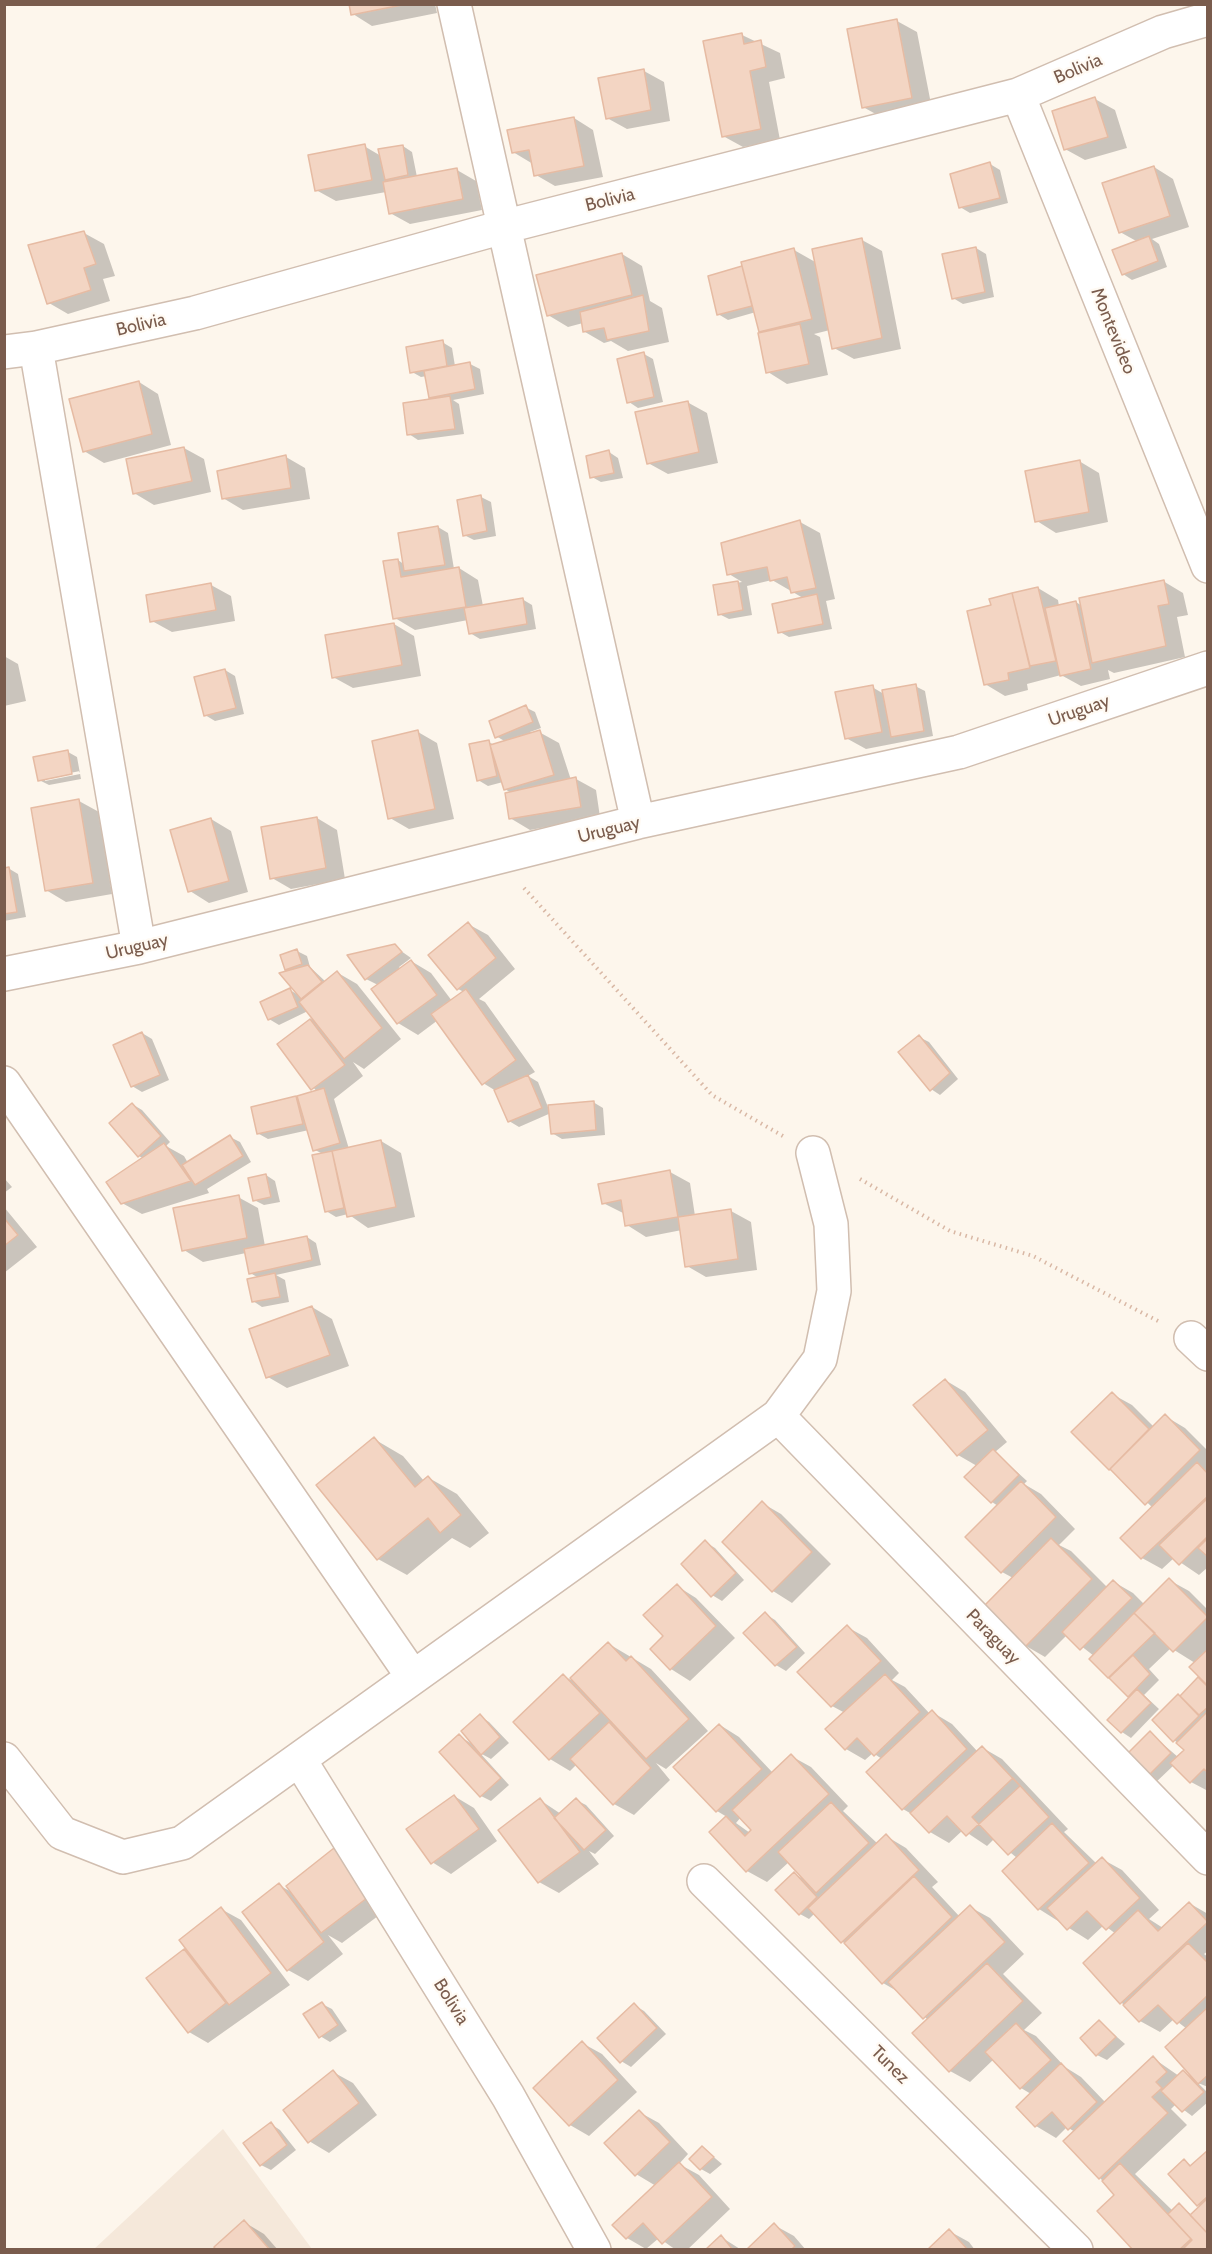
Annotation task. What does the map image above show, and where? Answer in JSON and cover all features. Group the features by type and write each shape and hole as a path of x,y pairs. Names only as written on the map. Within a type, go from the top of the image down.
{"street":[{"path":"454,4 638,822"},
{"name":"Bolivia","path":"20,350 195,313 503,227 1018,95 1163,32 1208,19"},
{"name":"Montevideo","path":"1018,95 1208,566"},
{"path":"20,350 139,947"},
{"name":"Uruguay","path":"4,974 139,947 638,822 959,752 1208,668"},
{"path":"4,1083 413,1677"},
{"path":"4,1759 62,1833 123,1857 182,1843 778,1416 820,1359 834,1291 831,1224 813,1153"},
{"name":"Paraguay","path":"778,1416 1208,1858"},
{"name":"Bolivia","path":"299,1759 502,2086 594,2250"},
{"name":"Tunez","path":"704,1881 1076,2250"}],"shaded area":[{"path":"223,2129 312,2249 93,2250"}],"building":[{"path":"349,4 407,4 351,15"},
{"path":"897,19 912,98 862,108 847,29"},
{"path":"742,33 744,44 761,40 766,67 750,71 761,129 722,137 703,41"},
{"path":"644,69 651,110 606,119 598,78"},
{"path":"1095,97 1108,137 1064,150 1052,111"},
{"path":"574,117 584,166 534,176 529,150 512,153 507,130"},
{"path":"365,144 372,180 315,191 308,155"},
{"path":"403,145 408,175 385,180 378,149"},
{"path":"990,162 1000,198 959,208 950,174"},
{"path":"1154,166 1170,216 1119,233 1102,183"},
{"path":"457,168 463,199 389,214 383,182"},
{"path":"84,231 96,264 84,268 91,290 47,304 28,245"},
{"path":"1149,236 1158,261 1122,275 1112,250"},
{"path":"862,238 882,338 832,349 812,249"},
{"path":"976,247 985,292 952,299 942,254"},
{"path":"794,248 812,319 759,332 741,262"},
{"path":"622,253 632,295 547,316 536,275"},
{"path":"742,266 752,306 717,315 708,276"},
{"path":"643,295 649,331 607,340 604,328 583,332 580,312"},
{"path":"800,324 809,364 766,373 758,333"},
{"path":"443,340 447,366 410,373 406,347"},
{"path":"644,352 654,397 627,403 617,359"},
{"path":"470,362 475,389 429,398 424,371"},
{"path":"139,381 152,434 83,452 69,399"},
{"path":"450,396 455,429 407,435 403,403"},
{"path":"688,401 699,452 647,464 635,412"},
{"path":"184,447 192,481 133,494 126,459"},
{"path":"609,450 614,473 590,478 586,456"},
{"path":"286,455 291,488 222,499 217,471"},
{"path":"1080,460 1089,512 1035,522 1025,471"},
{"path":"481,495 487,531 463,536 457,500"},
{"path":"800,520 816,588 791,593 787,577 770,581 767,567 727,575 721,543"},
{"path":"438,526 445,565 404,571 398,533"},
{"path":"398,559 401,577 459,567 466,607 393,619 383,561"},
{"path":"1164,580 1169,604 1158,606 1166,646 1092,663 1079,598"},
{"path":"738,581 743,610 718,615 713,585"},
{"path":"211,583 216,610 150,622 146,595"},
{"path":"1038,587 1056,661 1030,666 1012,593"},
{"path":"1012,593 1030,668 1008,673 1009,680 984,685 967,611 991,605 989,599"},
{"path":"817,594 823,624 778,633 772,604"},
{"path":"523,598 527,624 469,634 464,608"},
{"path":"1076,601 1091,669 1060,676 1045,608"},
{"path":"394,623 402,665 332,678 325,635"},
{"path":"225,669 236,708 204,716 194,677"},
{"path":"916,684 924,731 891,737 882,690"},
{"path":"873,685 882,732 845,739 835,692"},
{"path":"526,705 533,722 495,738 489,721"},
{"path":"418,730 435,809 388,819 372,741"},
{"path":"540,730 554,775 504,790 490,745"},
{"path":"489,740 497,776 477,781 469,744"},
{"path":"68,750 72,774 38,781 33,757"},
{"path":"576,777 581,807 509,819 505,793"},
{"path":"79,799 93,883 45,891 31,808"},
{"path":"317,817 326,868 270,879 261,827"},
{"path":"211,818 229,881 188,892 170,830"},
{"path":"9,867 17,912 4,914 4,868"},
{"path":"468,922 496,958 457,990 428,955"},
{"path":"395,944 402,952 365,980 347,955"},
{"path":"297,949 302,964 285,970 280,955"},
{"path":"411,960 437,995 397,1024 371,989"},
{"path":"308,965 322,982 301,999 279,973"},
{"path":"337,971 382,1028 344,1059 299,1002"},
{"path":"290,988 298,1007 268,1020 260,1002"},
{"path":"466,989 516,1060 482,1085 431,1014"},
{"path":"310,1019 345,1065 311,1090 277,1044"},
{"path":"142,1032 160,1075 131,1087 113,1045"},
{"path":"919,1035 950,1073 930,1091 898,1052"},
{"path":"528,1075 542,1108 508,1122 494,1090"},
{"path":"324,1088 340,1143 313,1151 297,1096"},
{"path":"296,1096 303,1124 257,1134 251,1107"},
{"path":"594,1101 596,1130 551,1134 548,1105"},
{"path":"132,1103 161,1136 138,1157 109,1123"},
{"path":"230,1135 243,1156 195,1185 182,1165"},
{"path":"381,1140 396,1207 347,1217 332,1151"},
{"path":"164,1143 191,1181 121,1204 106,1182"},
{"path":"332,1151 344,1208 325,1212 312,1155"},
{"path":"670,1170 678,1217 625,1226 621,1200 602,1204 598,1184"},
{"path":"266,1174 271,1197 253,1201 248,1178"},
{"path":"239,1195 247,1238 182,1251 173,1208"},
{"path":"731,1209 738,1259 685,1267 678,1217"},
{"path":"4,1218 18,1235 4,1246"},
{"path":"307,1236 312,1260 249,1274 244,1249"},
{"path":"275,1273 280,1297 252,1302 247,1279"},
{"path":"312,1306 330,1355 266,1378 249,1329"},
{"path":"945,1379 988,1430 957,1456 913,1405"},
{"path":"1112,1392 1149,1429 1109,1470 1071,1432"},
{"path":"1165,1414 1200,1450 1145,1505 1110,1469"},
{"path":"374,1437 415,1487 428,1476 461,1515 440,1533 428,1518 377,1560 316,1485"},
{"path":"993,1449 1019,1475 991,1503 964,1477"},
{"path":"1197,1462 1208,1474 1208,1496 1141,1559 1120,1538"},
{"path":"1021,1481 1056,1517 1001,1573 965,1537"},
{"path":"1208,1498 1208,1536 1179,1565 1159,1545"},
{"path":"762,1501 812,1552 772,1592 722,1542"},
{"path":"1051,1538 1092,1579 1025,1647 984,1606"},
{"path":"1208,1538 1208,1557 1198,1548"},
{"path":"705,1540 736,1573 711,1597 681,1564"},
{"path":"1169,1578 1208,1617 1173,1652 1134,1613"},
{"path":"1113,1580 1132,1598 1080,1650 1062,1632"},
{"path":"677,1584 716,1626 670,1670 650,1649 663,1636 643,1615"},
{"path":"765,1612 797,1647 775,1666 743,1633"},
{"path":"1134,1613 1155,1633 1108,1678 1089,1659"},
{"path":"847,1625 881,1661 831,1707 797,1672"},
{"path":"608,1642 626,1661 631,1656 689,1719 646,1759 570,1678"},
{"path":"1208,1649 1208,1686 1189,1667"},
{"path":"1133,1655 1150,1674 1128,1697 1109,1678"},
{"path":"563,1674 600,1713 549,1760 513,1722"},
{"path":"885,1674 920,1712 874,1756 857,1738 845,1750 825,1729"},
{"path":"1198,1677 1208,1687 1208,1707 1199,1715 1180,1696"},
{"path":"1137,1689 1151,1703 1121,1733 1107,1720"},
{"path":"1178,1694 1199,1716 1173,1742 1152,1720"},
{"path":"932,1710 967,1749 902,1810 866,1772"},
{"path":"1207,1712 1208,1773 1204,1769 1190,1783 1170,1763 1184,1750 1176,1743"},
{"path":"480,1714 500,1737 481,1755 461,1731"},
{"path":"609,1722 651,1768 613,1805 570,1759"},
{"path":"719,1724 762,1769 716,1812 673,1767"},
{"path":"1150,1731 1171,1753 1142,1782 1120,1761"},
{"path":"459,1734 501,1778 480,1797 439,1752"},
{"path":"982,1746 1020,1786 966,1836 947,1816 929,1833 910,1813"},
{"path":"791,1754 829,1794 746,1872 709,1832 726,1816 745,1836 751,1830 732,1810"},
{"path":"1013,1778 1049,1817 1008,1855 972,1817"},
{"path":"454,1795 479,1829 431,1864 406,1829"},
{"path":"540,1798 580,1852 538,1883 498,1830"},
{"path":"576,1798 606,1830 584,1850 554,1818"},
{"path":"831,1802 869,1843 816,1893 778,1852"},
{"path":"1052,1823 1089,1863 1038,1910 1002,1871"},
{"path":"886,1834 919,1870 841,1943 808,1908"},
{"path":"334,1848 371,1895 321,1933 286,1886"},
{"path":"1102,1857 1140,1898 1106,1930 1087,1911 1067,1930 1047,1908"},
{"path":"794,1872 817,1897 799,1915 775,1890"},
{"path":"914,1876 952,1917 882,1984 844,1943"},
{"path":"279,1883 324,1942 287,1971 242,1912"},
{"path":"1189,1902 1208,1922 1120,2004 1083,1963 1138,1910 1158,1931"},
{"path":"970,1905 1005,1942 923,2019 888,1982"},
{"path":"221,1907 271,1973 229,2005 179,1940"},
{"path":"1188,1943 1208,1963 1208,1995 1177,2024 1158,2005 1139,2022 1123,2005"},
{"path":"184,1949 226,2003 188,2033 146,1978"},
{"path":"987,1963 1023,2001 949,2072 912,2033"},
{"path":"322,2002 338,2025 319,2038 303,2014"},
{"path":"634,2003 657,2028 620,2063 597,2038"},
{"path":"1208,2007 1208,2075 1198,2084 1165,2047"},
{"path":"1099,2020 1116,2037 1096,2056 1080,2038"},
{"path":"1016,2023 1051,2060 1020,2089 985,2052"},
{"path":"582,2041 618,2080 569,2126 533,2088"},
{"path":"1153,2056 1167,2072 1156,2082 1162,2088 1152,2097 1168,2113 1099,2179 1063,2141"},
{"path":"1061,2063 1097,2102 1068,2130 1052,2112 1035,2127 1016,2107"},
{"path":"333,2070 359,2103 308,2143 283,2110"},
{"path":"1183,2070 1204,2092 1182,2112 1161,2091"},
{"path":"639,2110 670,2142 635,2176 604,2143"},
{"path":"271,2122 287,2145 260,2166 243,2143"},
{"path":"702,2146 714,2157 700,2170 689,2159"},
{"path":"1208,2150 1208,2196 1197,2206 1168,2174 1184,2159 1190,2166"},
{"path":"679,2162 712,2197 662,2244 643,2223 626,2239 612,2225"},
{"path":"1120,2163 1191,2239 1179,2250 1133,2250 1097,2211 1114,2195 1102,2181"},
{"path":"1208,2198 1208,2234 1190,2215"},
{"path":"1179,2203 1208,2234 1208,2250 1182,2250 1192,2240 1168,2214"},
{"path":"244,2220 270,2250 216,2250 214,2247"},
{"path":"774,2223 795,2246 791,2250 746,2250"},
{"path":"949,2229 968,2250 927,2250"},
{"path":"721,2235 733,2250 705,2250"}]}
